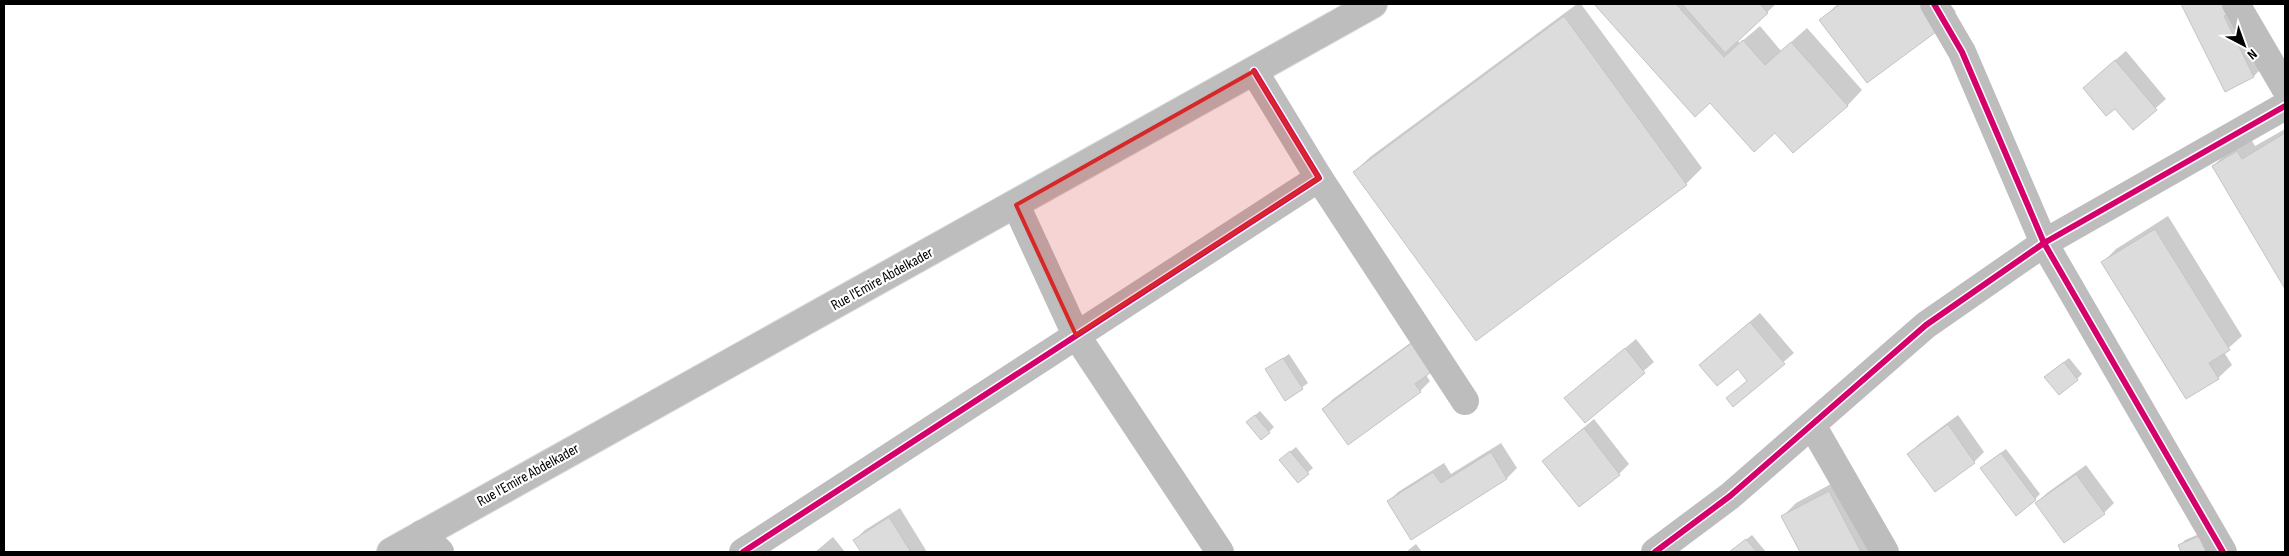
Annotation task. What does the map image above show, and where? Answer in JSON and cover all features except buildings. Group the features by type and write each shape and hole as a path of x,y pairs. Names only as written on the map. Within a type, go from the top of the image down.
{"street":[{"name":"Rue l'Emire Abdelkader","path":"390,552 431,543 1016,205 1373,4"},
{"path":"1934,4 1962,52 2044,243 2223,552"},
{"path":"2236,4 2285,88"},
{"path":"1254,71 1319,178 1465,401"},
{"path":"1656,552 1730,496 1926,325 2044,243 2285,106"},
{"path":"743,552 1319,178"},
{"path":"1016,205 1076,335 1220,552"},
{"path":"1812,425 1885,552"}],"highlighted area":[{"path":"1254,71 1319,178 1076,335 1016,205"}],"cycle path":[{"path":"1934,4 1962,52 2044,243 2223,552"},
{"path":"743,552 1319,178 1254,71"},
{"path":"1655,552 1730,496 1926,325 2044,243 2285,106"}]}
